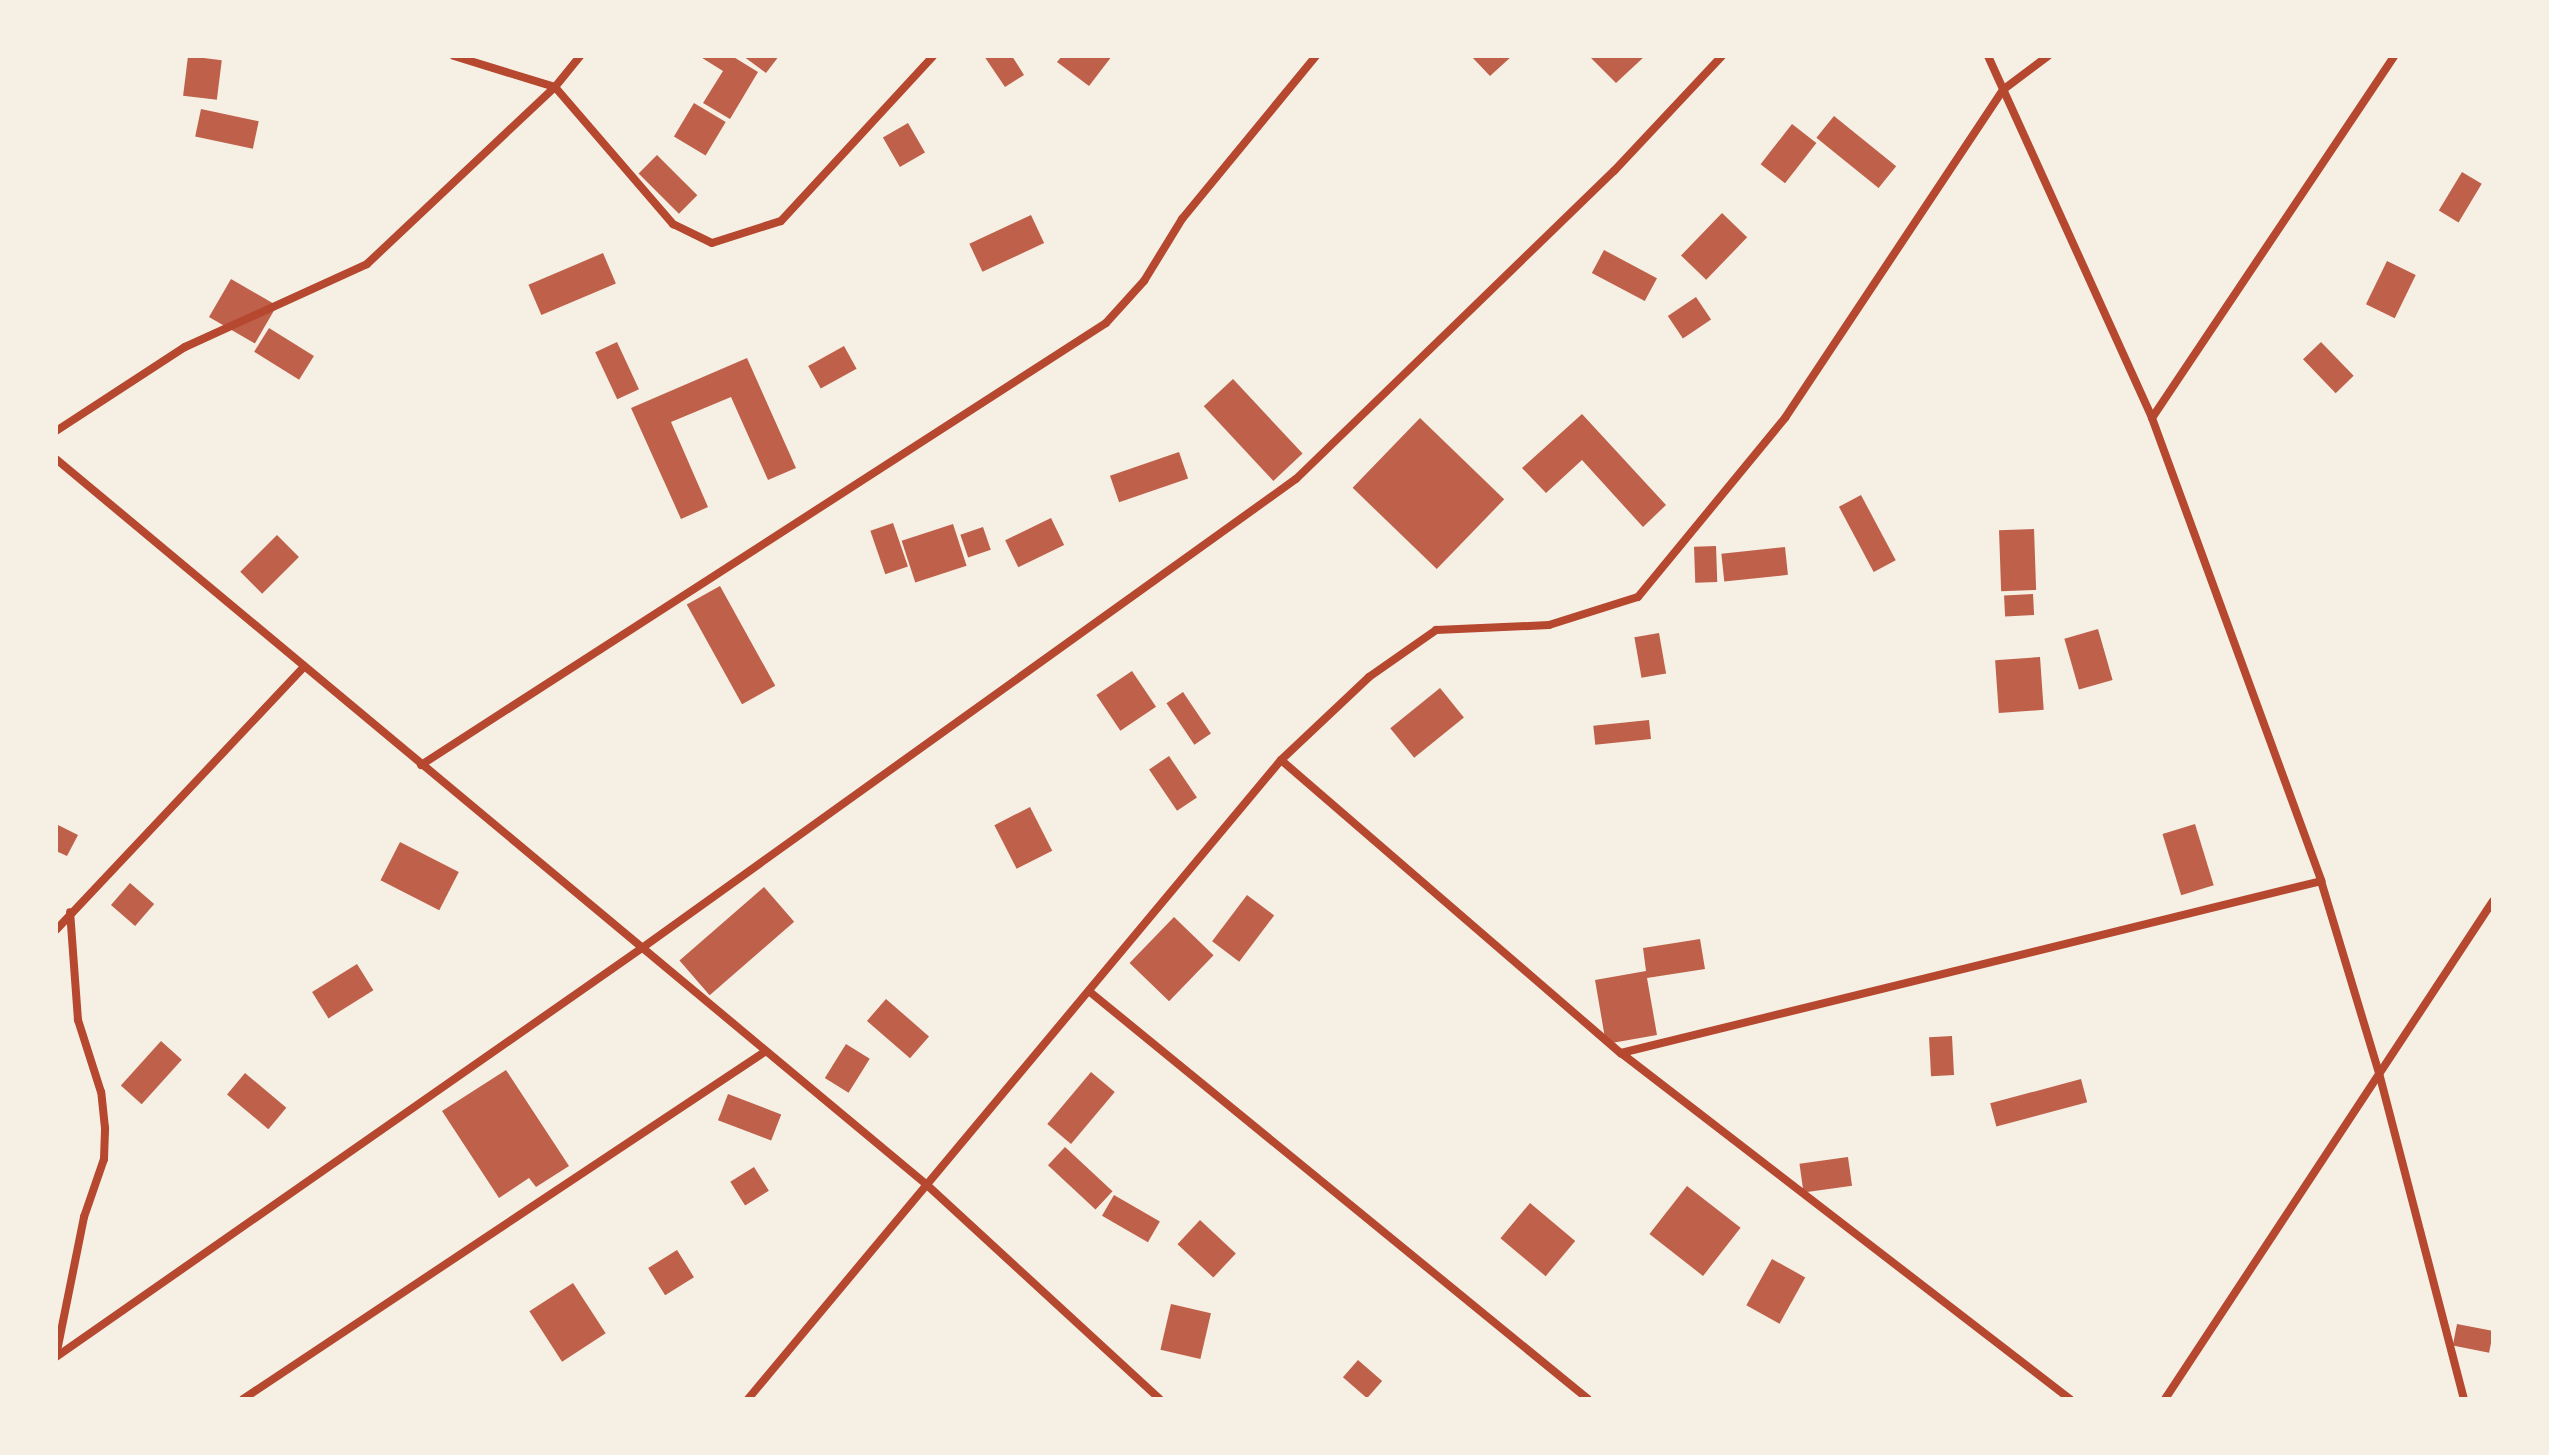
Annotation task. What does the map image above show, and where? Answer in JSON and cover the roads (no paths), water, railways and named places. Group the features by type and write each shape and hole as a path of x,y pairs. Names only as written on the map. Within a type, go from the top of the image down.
{"street":[{"path":"454,56 555,87 673,224 712,243 781,221 933,56"},
{"path":"56,431 185,347 367,264 555,87 580,56"},
{"path":"421,765 1106,323 1144,281 1182,219 1316,56"},
{"path":"56,1356 642,948 1296,479 1614,171 1722,56"},
{"path":"1988,56 2152,418 2321,881 2379,1073 2464,1399"},
{"path":"748,1399 1281,760 1369,677 1436,630 1549,625 1638,597 1785,418 2004,89 2048,56"},
{"path":"2152,418 2394,56"},
{"path":"56,459 927,1185 1160,1399"},
{"path":"56,930 304,667"},
{"path":"1281,760 1621,1053 2070,1399"},
{"path":"1621,1053 2321,881"},
{"path":"2165,1399 2493,901"},
{"path":"56,1356 84,1217 104,1159 105,1128 101,1092 78,1020 70,912"},
{"path":"1090,992 1588,1399"},
{"path":"243,1399 766,1051"}]}
